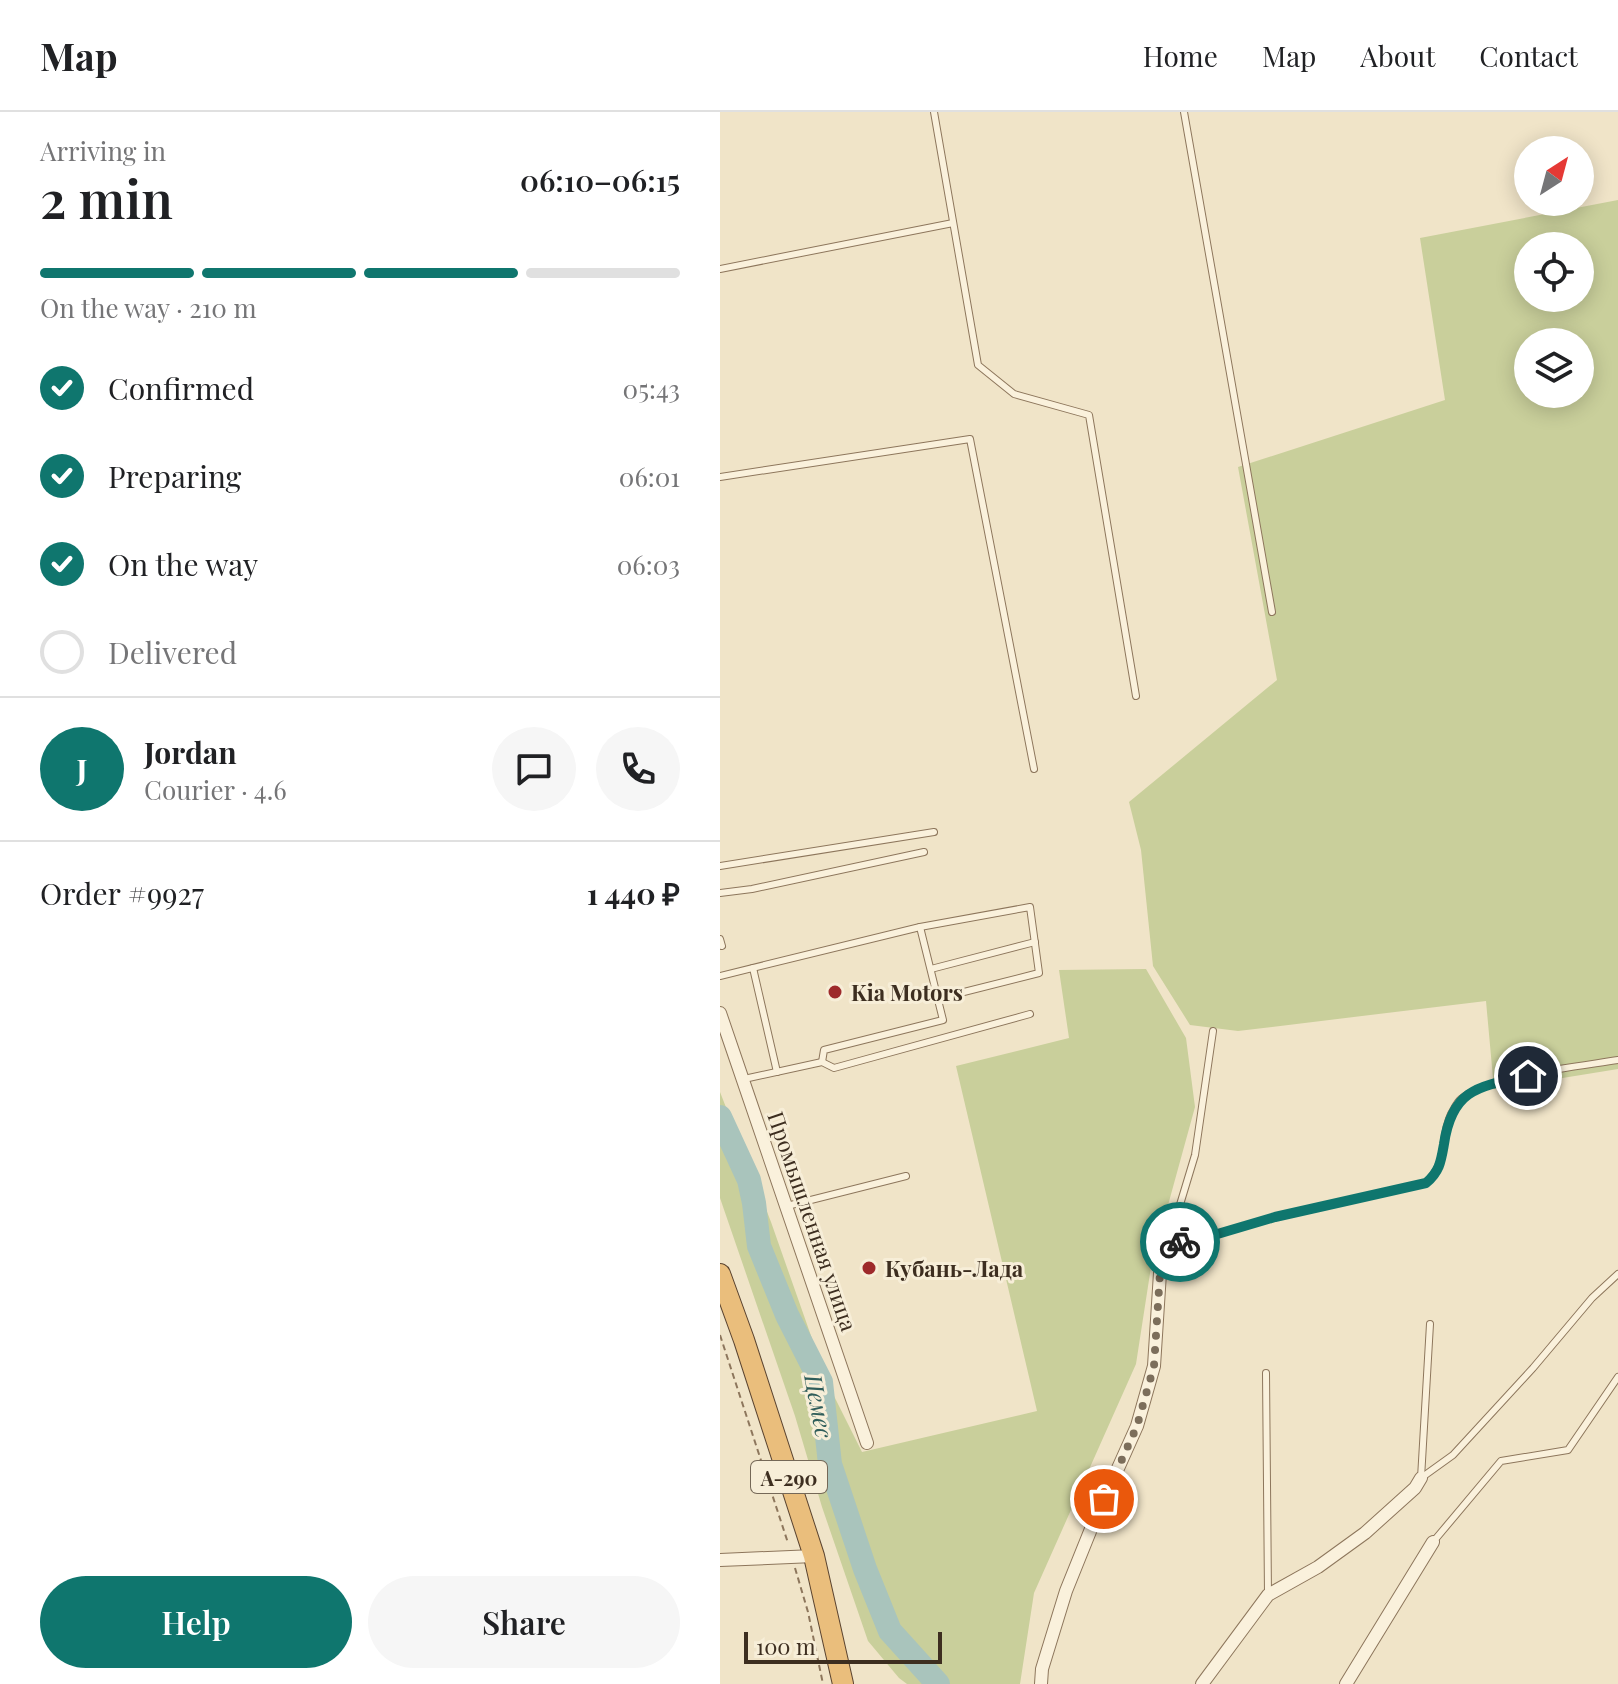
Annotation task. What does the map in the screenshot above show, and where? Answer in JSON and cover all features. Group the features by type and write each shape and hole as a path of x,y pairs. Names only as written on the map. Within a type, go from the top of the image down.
{"highway":[{"name":"А-290","path":"720,1274 814,1556 843,1684"}],"street":[{"name":"Промышленная улица","path":"720,1013 867,1443"},
{"path":"1041,1684 1042,1669 1066,1591 1137,1426 1154,1366 1160,1273 1169,1241"},
{"path":"1202,1684 1268,1595 1318,1567 1365,1533 1415,1488 1421,1478"},
{"path":"1346,1684 1433,1542"},
{"path":"720,1560 814,1556"}],"lane":[{"path":"934,112 978,365 1014,394 1089,415 1136,696"},
{"path":"1184,112 1272,612"},
{"path":"720,269 953,223"},
{"path":"720,477 970,439 1034,769"},
{"path":"720,866 934,832"},
{"path":"720,893 924,852"},
{"path":"720,976 920,927 1030,907 1039,973 940,998"},
{"path":"920,927 949,1036"},
{"path":"931,969 1035,942"},
{"path":"753,968 777,1072"},
{"path":"744,1079 822,1062 834,1068 1030,1014"},
{"path":"822,1062 824,1050 943,1020"},
{"path":"1213,1031 1195,1155 1169,1241 1187,1243 1275,1217 1426,1183 1439,1167 1448,1122 1461,1099 1487,1084 1618,1060"},
{"path":"787,1206 906,1176"},
{"path":"1421,1478 1453,1455 1592,1298 1618,1274"},
{"path":"1421,1478 1430,1324"},
{"path":"1266,1373 1268,1595"},
{"path":"1433,1542 1501,1461 1568,1450 1618,1377"}],"path":[{"path":"720,1335 792,1557 808,1612 823,1684"}],"green space":[{"path":"1618,200 1618,1069 1494,1089 1486,1001 1238,1031 1190,1025 1153,966 1141,850 1129,802 1277,680 1238,467 1445,400 1420,238 1535,216 1594,216 1594,205"},
{"path":"1146,969 1186,1038 1195,1107 1151,1267 1136,1364 1034,1593 1020,1684 907,1684 868,1641 720,1198 720,1092 771,1222 828,1384 862,1452 1037,1411 956,1066 1069,1038 1059,970"}],"waterway":[{"name":"Цемес","path":"720,1117 749,1180 759,1246 787,1315 821,1382 830,1464 865,1569 890,1631 938,1684"}],"way so far":[{"path":"1104,1499 1137,1426 1154,1366 1160,1273 1169,1241 1180,1242"}],"place":[{"name":"Kia Motors","path":"835,992"},
{"name":"Кубань-Лада","path":"869,1268"}],"route":[{"path":"1180,1242 1187,1243 1275,1217 1426,1183 1439,1167 1448,1122 1461,1099 1487,1084 1528,1076"}]}
